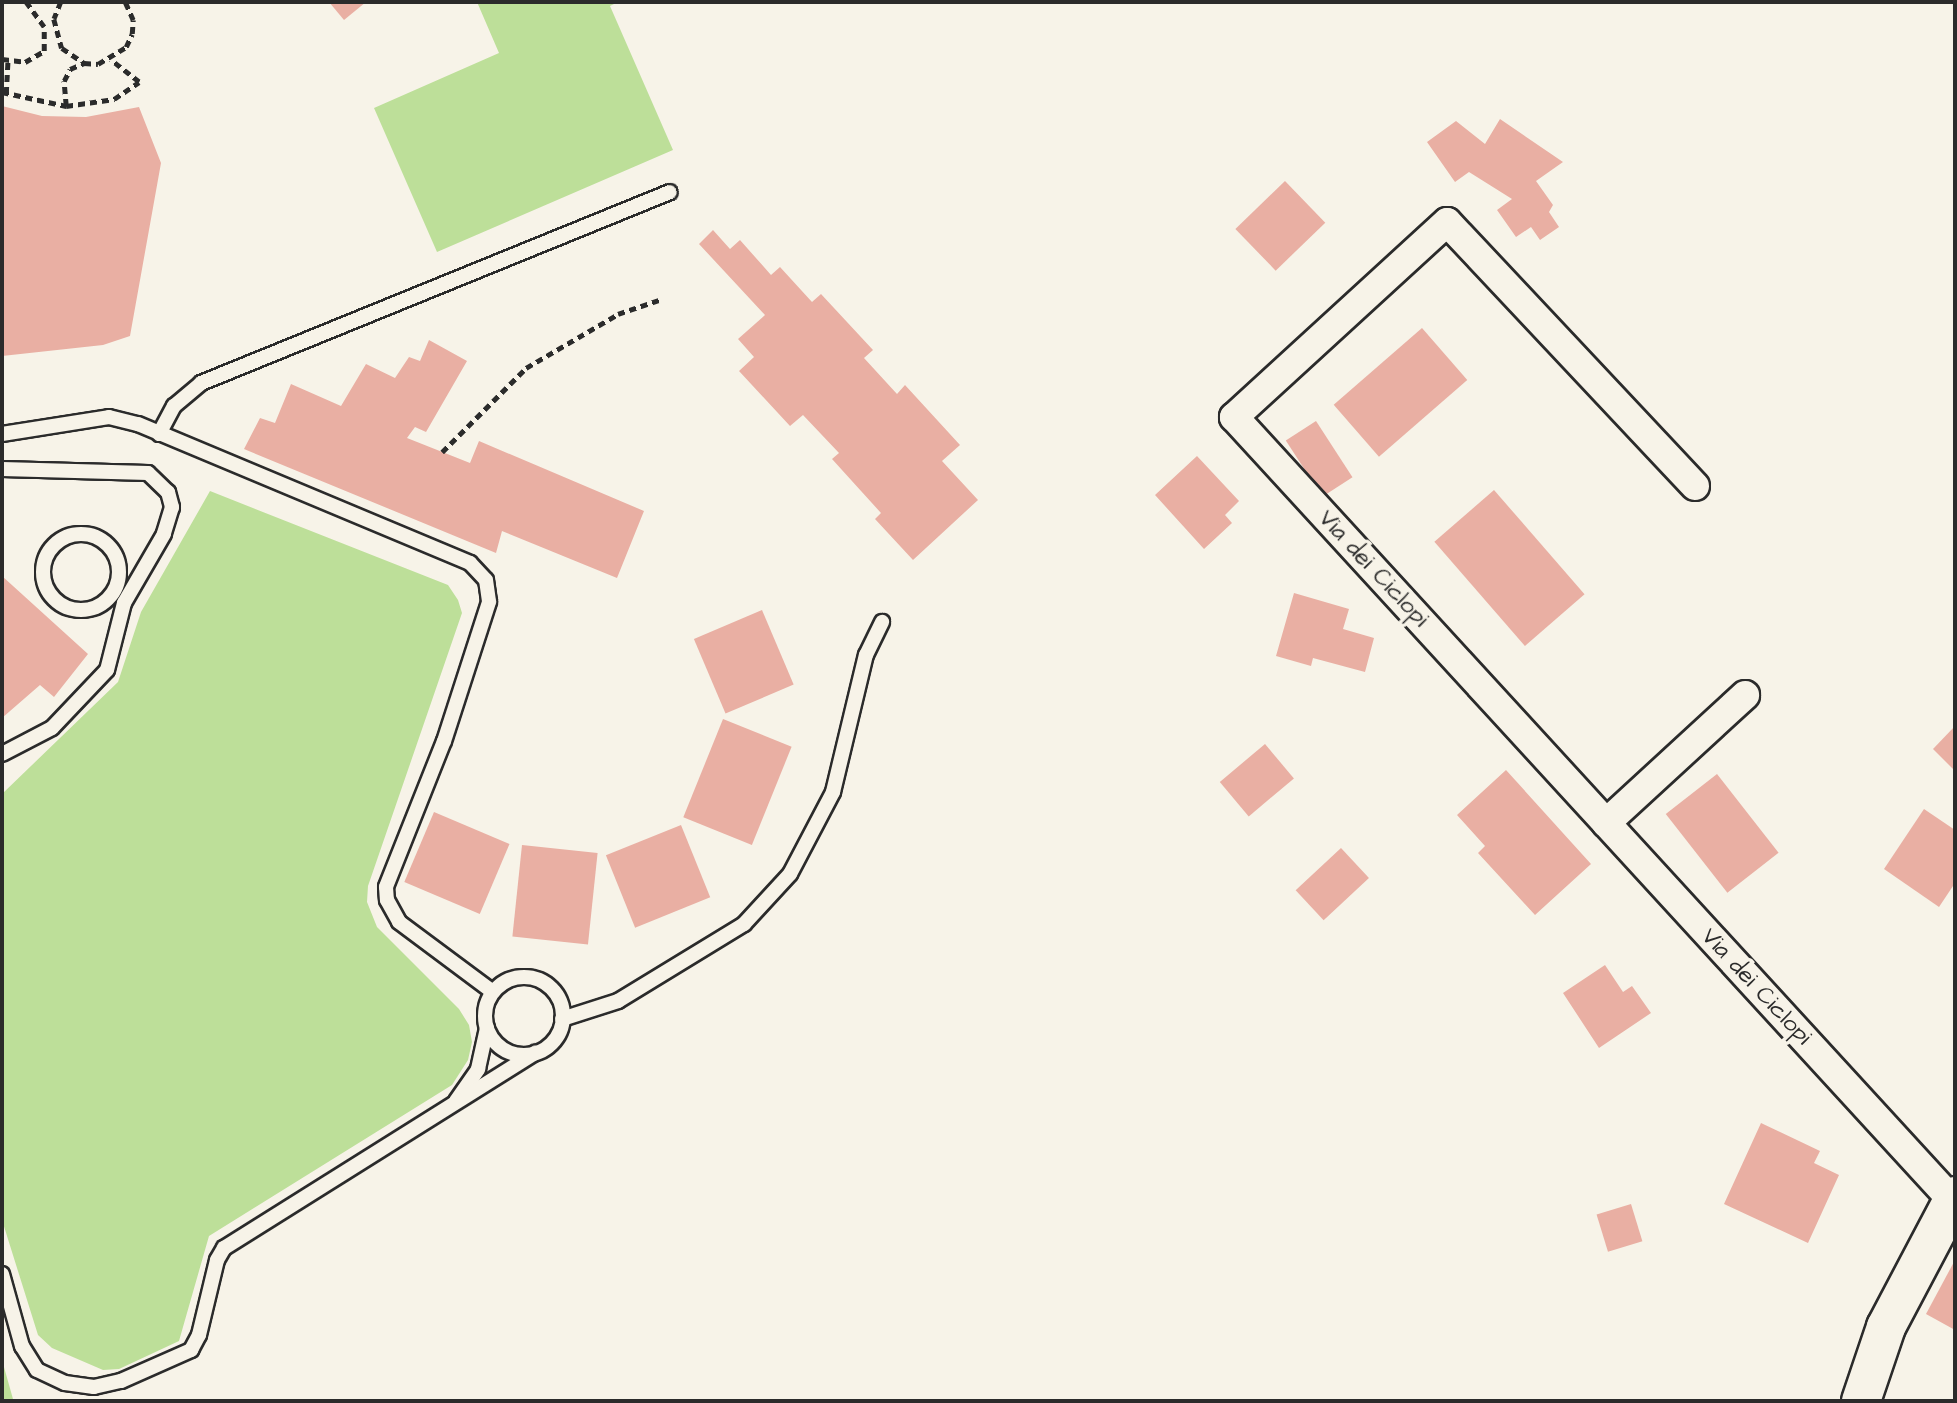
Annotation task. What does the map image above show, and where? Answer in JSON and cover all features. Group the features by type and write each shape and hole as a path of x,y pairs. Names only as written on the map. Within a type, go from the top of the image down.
{"street":[{"name":"Via dei Ciclopi","path":"1695,486 1447,222 1234,417 1954,1199"},
{"path":"1606,823 1745,695"},
{"path":"1861,1401 1886,1327 1954,1199"}],"lane":[{"path":"159,434 174,406 201,383 670,192"},
{"path":"2,435 109,417 159,434 470,563 486,580 489,602 444,741 386,887 387,900 399,922 493,992"},
{"path":"2,469 148,473 168,492 172,507 164,534 119,597 90,610 64,607 46,588 45,558 63,538 89,534 101,540 119,566 119,597 107,670 52,728 2,754"},
{"path":"562,1019 618,1001 744,924 790,874 833,792 866,655 882,622"},
{"path":"2,1274 22,1346 37,1370 65,1383 94,1387 121,1381 191,1350 224,1248 451,1108 554,1040 562,1019 557,997 534,978 511,979 493,992 486,1005 487,1028 478,1069 451,1108"},
{"path":"487,1028 507,1051 536,1052"}],"path":[{"path":"2,58 8,61 34,60 44,51 44,27 26,2"},
{"path":"61,2 54,19 55,36 62,48 84,63"},
{"path":"66,106 64,81 70,69 84,63 111,60 126,47 133,20 125,2"},
{"path":"45,37 55,36"},
{"path":"8,61 4,93 66,106 114,99 139,82 111,60"},
{"path":"442,452 526,368 618,314 662,299"}],"green space":[{"path":"477,2 618,2 610,6 673,150 437,252 374,108 499,53"},
{"path":"210,491 448,585 458,600 462,613 368,886 367,902 377,927 459,1009 469,1025 472,1042 468,1060 452,1085 209,1236 179,1341 119,1369 103,1370 52,1348 38,1335 2,1220 2,794 118,682 141,612"},
{"path":"2,1360 13,1399 4,1401 2,1401"}],"building":[{"path":"329,2 366,2 344,20"},
{"path":"2,106 42,116 86,117 139,107 161,163 130,336 103,345 2,356"},
{"path":"1500,119 1563,162 1536,181 1553,205 1549,212 1559,227 1540,240 1531,227 1516,237 1497,210 1512,199 1469,172 1455,182 1427,142 1456,121 1485,144"},
{"path":"1285,181 1325,223 1276,271 1235,229"},
{"path":"713,230 730,249 740,240 771,275 780,267 812,302 821,294 873,350 864,358 897,394 905,385 960,445 942,461 978,500 913,560 875,519 881,513 832,459 839,453 803,415 790,426 739,371 754,357 738,339 765,315 699,244"},
{"path":"1422,328 1467,380 1379,457 1334,405"},
{"path":"429,340 467,361 426,432 415,427 407,438 470,463 479,441 644,511 617,578 502,531 496,553 244,449 260,418 275,423 291,384 341,406 366,364 395,378 409,357 420,361"},
{"path":"1316,421 1352,477 1322,497 1286,441"},
{"path":"1197,456 1239,501 1225,515 1232,523 1204,549 1155,495"},
{"path":"1494,490 1585,594 1525,646 1434,542"},
{"path":"2,576 88,654 54,697 40,685 2,718"},
{"path":"1294,593 1349,609 1343,629 1374,638 1365,672 1313,658 1311,666 1276,656"},
{"path":"762,610 794,685 726,713 694,639"},
{"path":"723,719 792,747 752,845 683,817"},
{"path":"1955,726 1955,771 1933,749"},
{"path":"1265,744 1294,778 1249,816 1220,782"},
{"path":"1506,770 1591,864 1535,915 1478,853 1485,846 1457,815"},
{"path":"1717,774 1779,853 1727,893 1666,814"},
{"path":"1924,809 1955,830 1955,883 1939,907 1884,869"},
{"path":"434,812 509,844 480,914 404,882"},
{"path":"681,825 710,897 635,928 606,855"},
{"path":"522,845 598,853 588,944 512,936"},
{"path":"1341,848 1369,878 1324,920 1296,890"},
{"path":"1605,965 1623,992 1632,986 1651,1013 1599,1048 1563,993"},
{"path":"1761,1123 1820,1151 1814,1163 1839,1175 1808,1243 1724,1204"},
{"path":"1631,1204 1642,1241 1608,1252 1597,1215"},
{"path":"1955,1260 1955,1330 1926,1314"}]}
